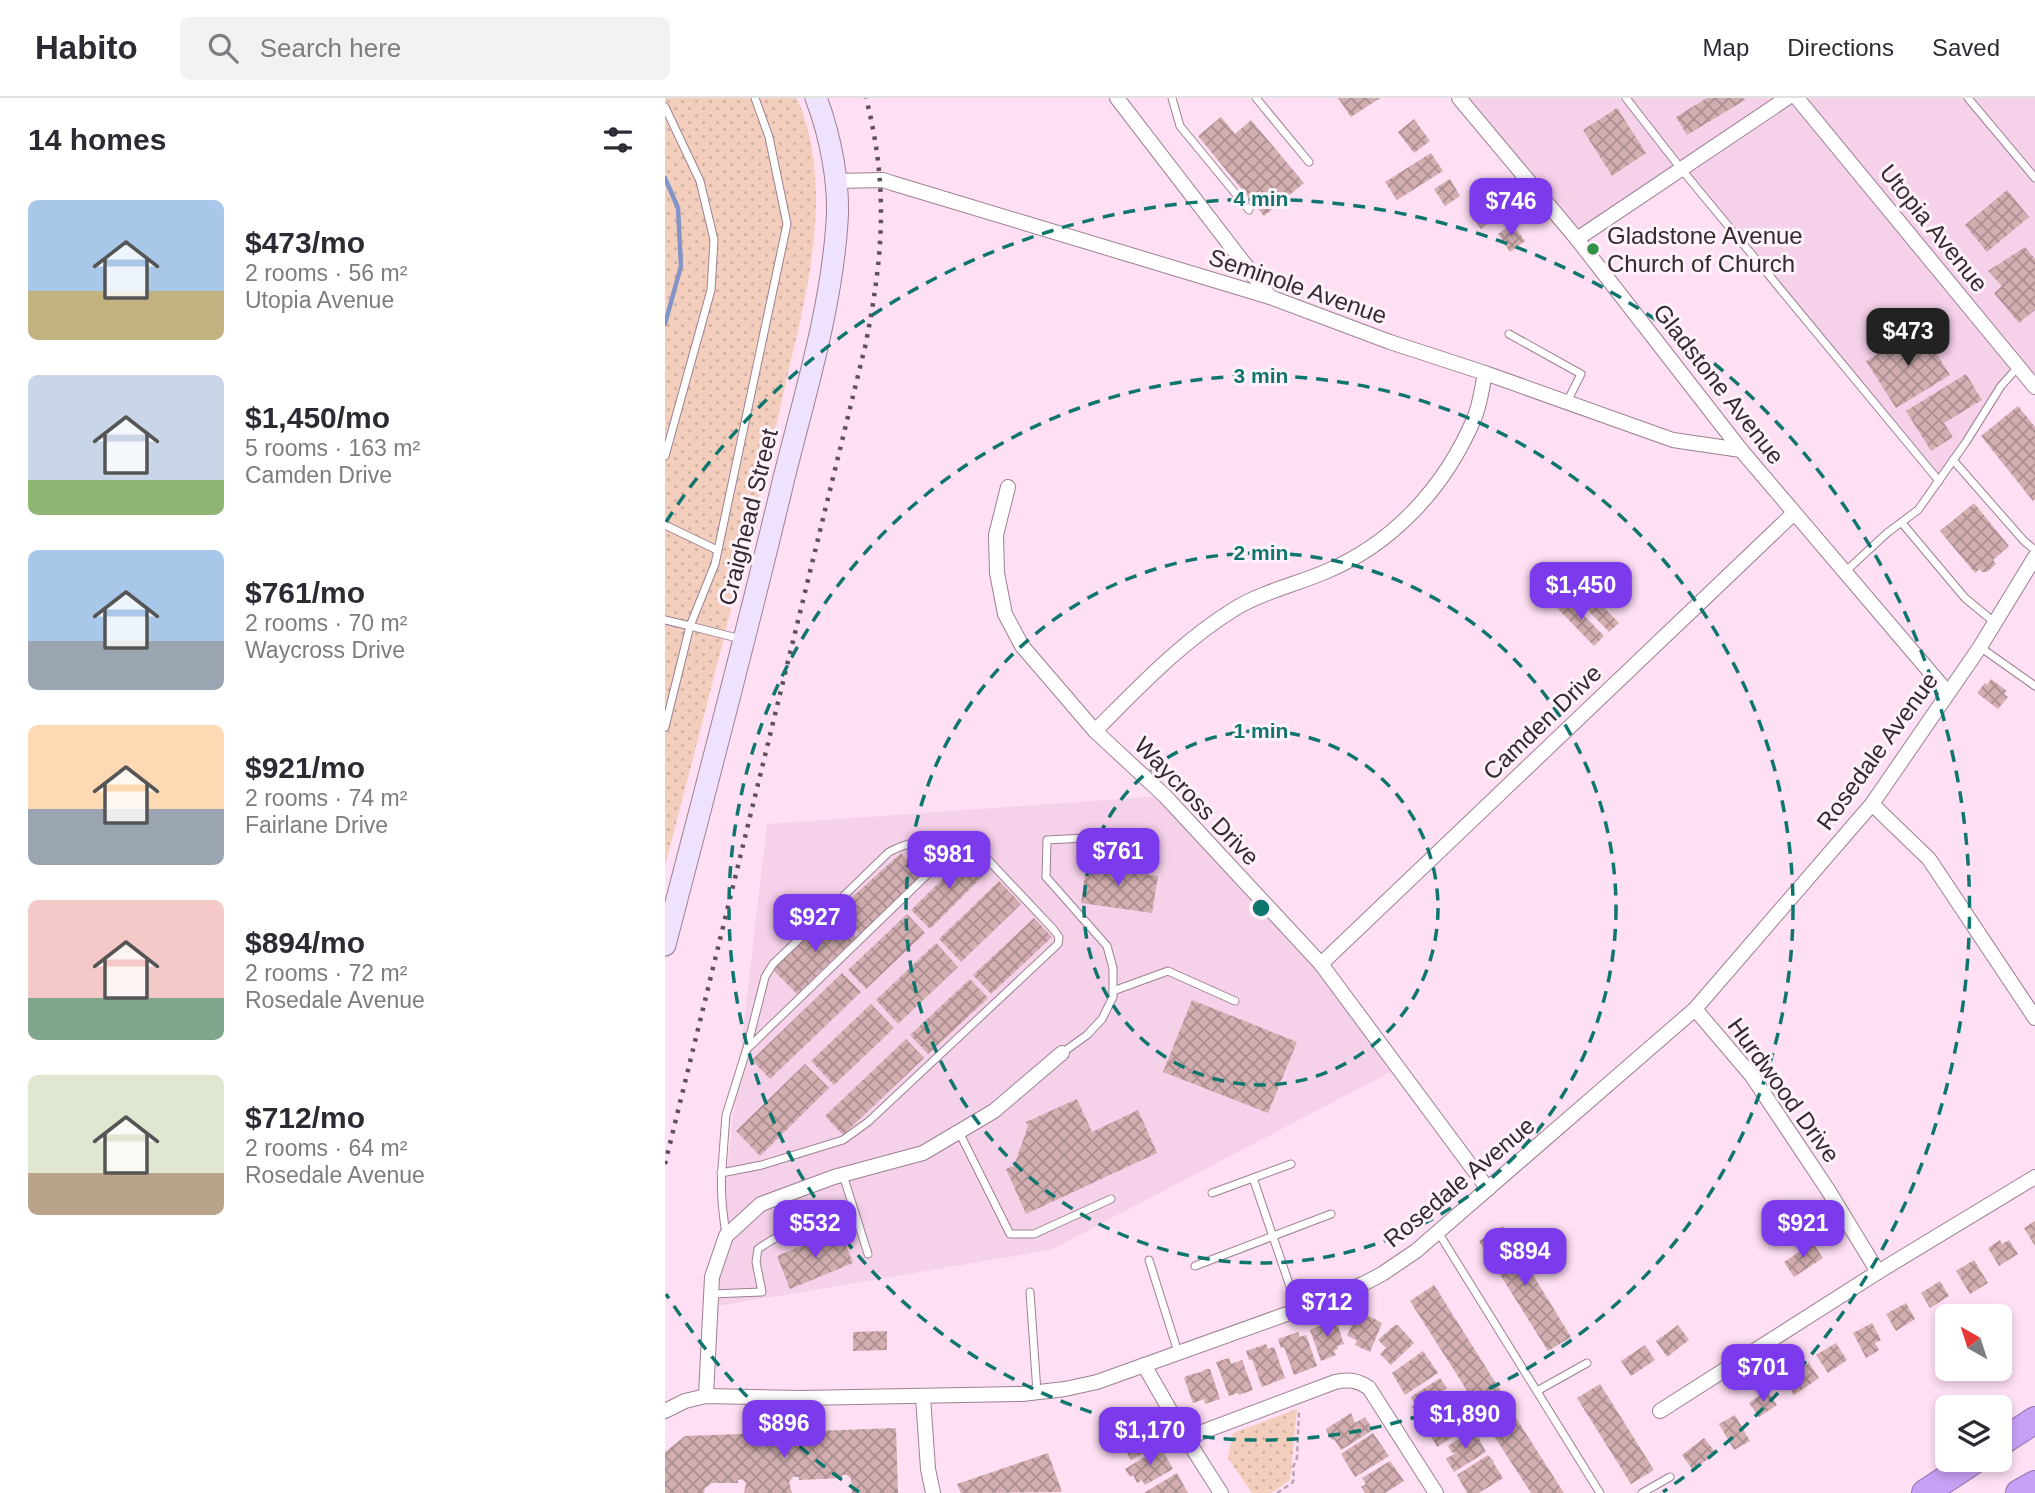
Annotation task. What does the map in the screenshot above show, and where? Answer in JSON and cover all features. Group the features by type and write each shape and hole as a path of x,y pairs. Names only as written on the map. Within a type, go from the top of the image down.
{"highway":[{"path":"2012,1435 2035,1420"},
{"path":"1925,1493 1957,1472"},
{"path":"2019,1493 2035,1484"}],"street":[{"name":"Craighead Street","path":"665,945 745,640 828,299 837,221 836,181 823,117 816,98"},
{"path":"1117,98 1270,297"},
{"name":"Gladstone Avenue","path":"1459,98 1577,239 1741,450 1948,693"},
{"path":"1577,239 1787,98"},
{"name":"Utopia Avenue","path":"1797,98 2035,387"},
{"name":"Seminole Avenue","path":"836,181 883,180 1270,297 1390,342 1674,440 1741,450"},
{"path":"1095,731 1158,667 1238,606 1327,572 1376,545 1410,517 1448,470 1475,417 1485,373"},
{"name":"Waycross Drive","path":"1008,487 996,535 997,573 1005,614 1022,646 1095,731 1165,796 1321,964 1488,1189"},
{"name":"Camden Drive","path":"1321,964 1794,513"},
{"name":"Rosedale Avenue","path":"665,1411 685,1401 706,1396 923,1396 1037,1393 1065,1389 1097,1382 1298,1310 1383,1275 1416,1251 1695,1009 1872,804 1980,647 2035,557"},
{"path":"1872,804 1929,859 2035,1018"},
{"name":"Hurdwood Drive","path":"1695,1009 1752,1076 1828,1190 1878,1272"},
{"path":"706,1396 712,1277 726,1236 761,1204 843,1175 923,1153 994,1111 1062,1053"},
{"path":"1660,1410 1878,1272 2035,1177"},
{"path":"1144,1365 1221,1493"},
{"path":"1186,1438 1343,1380 1354,1381 1374,1394 1436,1493"},
{"path":"923,1396 928,1469 933,1493"}],"lane":[{"path":"665,727 690,626 715,564 787,224 769,137 755,98"},
{"path":"1172,98 1180,126 1249,210"},
{"path":"1256,98 1309,162"},
{"path":"1626,98 1682,170 1939,481"},
{"path":"1968,98 2035,178"},
{"path":"665,107 700,181 714,240 711,290 665,456"},
{"path":"1509,334 1581,374 1567,402"},
{"path":"1844,572 1887,533 1918,510 2001,386 2018,367"},
{"path":"1953,460 2035,550"},
{"path":"1902,523 1965,598 1994,622"},
{"path":"665,525 717,550"},
{"path":"665,620 745,640"},
{"path":"1980,647 2035,686"},
{"path":"1062,1053 1087,1035 1102,1019 1113,997 1113,968 1107,946 1046,877 1047,840 1124,836 1147,862"},
{"path":"721,1173 762,1165 843,1140 868,1122 1058,944 1059,937 1054,930 974,845 962,841 934,840 902,845 889,852 773,964 765,977 726,1115 721,1173 726,1236"},
{"path":"747,1048 962,841"},
{"path":"1113,991 1168,971 1235,1001"},
{"path":"958,1131 1010,1234 1034,1234 1111,1199"},
{"path":"1212,1193 1291,1164"},
{"path":"843,1175 868,1254"},
{"path":"1253,1178 1298,1310"},
{"path":"711,1294 762,1292 756,1262 758,1249 768,1241 813,1221 853,1208"},
{"path":"1195,1266 1331,1214"},
{"path":"1438,1232 1600,1493"},
{"path":"1149,1260 1178,1352"},
{"path":"1030,1292 1037,1393"},
{"path":"1537,1391 1587,1363"},
{"path":"1643,1493 1669,1477"}],"path":[{"path":"1277,1493 1294,1479 1300,1395"}],"shaded area":[{"path":"665,98 797,98 808,131 816,200 810,270 796,339 748,543 665,866"},
{"path":"1459,98 2035,98 2035,387 2018,367 1939,481 1683,170 1577,239"},
{"path":"1165,796 1321,964 1398,1068 1051,1250 711,1307 767,824"},
{"path":"1297,1409 1290,1480 1271,1493 1252,1493 1228,1458 1233,1433"}],"building":[{"path":"1338,98 1380,98 1351,117"},
{"path":"1707,98 1745,100 1687,135 1676,117"},
{"path":"1617,108 1646,153 1612,176 1583,130"},
{"path":"1221,117 1235,134 1251,120 1304,183 1264,216 1198,136"},
{"path":"1414,119 1430,141 1414,153 1398,132"},
{"path":"1431,153 1443,171 1397,200 1385,182"},
{"path":"1450,179 1460,196 1445,206 1434,189"},
{"path":"1502,187 1514,204 1481,229 1469,212"},
{"path":"2007,190 2029,217 1987,252 1965,225"},
{"path":"1512,224 1525,241 1510,252 1498,234"},
{"path":"2025,247 2035,259 2035,310 2019,323 1994,293 2002,286 1988,271"},
{"path":"1920,327 1950,375 1896,408 1866,361"},
{"path":"1966,374 1982,400 1944,423 1953,437 1931,451 1906,411"},
{"path":"2018,406 2035,427 2033,501 1981,436"},
{"path":"1974,503 2009,546 1993,560 1996,564 1987,572 1980,569 1975,573 1940,531"},
{"path":"1583,586 1619,623 1609,632 1573,595"},
{"path":"1568,599 1604,636 1594,646 1558,609"},
{"path":"1991,679 2007,691 2004,694 2008,697 1998,709 1977,693"},
{"path":"901,853 923,878 860,934 838,910"},
{"path":"969,853 988,871 930,929 911,910"},
{"path":"1087,861 1116,865 1115,870 1158,876 1152,913 1081,903"},
{"path":"999,881 1021,904 961,962 939,939"},
{"path":"832,913 856,937 797,994 773,970"},
{"path":"907,914 925,933 866,989 848,970"},
{"path":"1034,918 1052,937 991,994 973,975"},
{"path":"936,943 958,967 898,1024 876,1000"},
{"path":"842,973 861,992 770,1079 752,1060"},
{"path":"970,979 988,998 928,1054 910,1035"},
{"path":"1192,1000 1297,1042 1268,1113 1163,1072"},
{"path":"871,1004 894,1028 834,1085 811,1061"},
{"path":"906,1039 924,1058 843,1135 825,1116"},
{"path":"805,1064 829,1088 760,1156 736,1131"},
{"path":"1077,1099 1092,1132 1138,1110 1157,1153 1026,1214 1006,1169 1014,1166 1028,1126 1026,1122"},
{"path":"2035,1221 2035,1246 2024,1228"},
{"path":"1503,1226 1571,1337 1548,1351 1479,1241"},
{"path":"840,1230 853,1263 790,1289 777,1256"},
{"path":"2000,1240 2002,1244 2009,1240 2018,1254 1999,1266 1988,1248"},
{"path":"1813,1243 1823,1258 1794,1277 1784,1262"},
{"path":"1974,1260 1988,1283 1970,1294 1956,1271"},
{"path":"1940,1281 1949,1296 1930,1308 1921,1293"},
{"path":"1434,1285 1504,1396 1480,1411 1410,1301"},
{"path":"1906,1303 1915,1319 1896,1331 1886,1314"},
{"path":"1360,1311 1382,1323 1370,1352 1355,1345 1357,1340 1347,1336"},
{"path":"1336,1321 1344,1344 1334,1350 1336,1355 1321,1361 1310,1330"},
{"path":"1872,1323 1881,1340 1875,1343 1879,1350 1866,1358 1853,1333"},
{"path":"1395,1325 1414,1343 1391,1365 1380,1354 1386,1348 1378,1340"},
{"path":"1678,1325 1689,1340 1667,1357 1656,1341"},
{"path":"887,1331 887,1350 853,1351 853,1332"},
{"path":"1298,1332 1300,1337 1306,1335 1317,1366 1294,1375 1284,1347 1281,1348 1278,1339"},
{"path":"1836,1343 1847,1360 1828,1373 1816,1355"},
{"path":"1266,1344 1268,1349 1274,1347 1285,1378 1262,1387 1252,1359 1249,1360 1246,1351"},
{"path":"1645,1345 1655,1360 1631,1376 1621,1361"},
{"path":"1423,1351 1438,1373 1405,1395 1392,1373"},
{"path":"1229,1358 1231,1364 1242,1360 1253,1390 1229,1396 1216,1362"},
{"path":"1809,1363 1819,1378 1794,1395 1784,1380"},
{"path":"1210,1369 1220,1399 1205,1404 1204,1399 1193,1403 1184,1378"},
{"path":"1440,1378 1447,1388 1441,1392 1448,1403 1421,1420 1412,1407 1415,1405 1411,1397"},
{"path":"1600,1384 1654,1470 1631,1484 1577,1398"},
{"path":"1767,1390 1777,1405 1759,1417 1749,1403"},
{"path":"1460,1405 1465,1418 1468,1416 1473,1424 1437,1447 1425,1425"},
{"path":"1509,1407 1564,1493 1531,1493 1485,1422"},
{"path":"1351,1413 1355,1423 1365,1417 1373,1430 1341,1450 1334,1439 1329,1437 1326,1429"},
{"path":"1735,1415 1750,1441 1734,1450 1719,1424"},
{"path":"1144,1420 1153,1434 1148,1436 1152,1448 1131,1460 1117,1437"},
{"path":"896,1428 898,1493 852,1493 851,1479 842,1475 842,1478 799,1480 799,1477 793,1477 789,1482 792,1493 744,1493 746,1483 742,1479 738,1480 738,1483 712,1483 705,1488 704,1493 665,1493 665,1452 685,1436"},
{"path":"1474,1429 1486,1452 1454,1472 1446,1459 1455,1453 1452,1453 1448,1446"},
{"path":"1373,1433 1389,1456 1355,1477 1341,1454"},
{"path":"1704,1438 1716,1453 1693,1470 1682,1455"},
{"path":"1161,1447 1173,1469 1145,1485 1142,1480 1137,1483 1133,1475 1130,1477 1125,1469"},
{"path":"1048,1453 1062,1492 961,1493 957,1484"},
{"path":"1488,1455 1503,1478 1479,1493 1467,1493 1457,1475"},
{"path":"1390,1461 1404,1481 1385,1493 1365,1493 1361,1487 1366,1484 1362,1478"},
{"path":"1177,1473 1188,1493 1144,1493"}],"waterway":[{"path":"665,178 678,208 681,266 665,324"}],"railway":[{"path":"665,1164 865,347 876,283 881,222 878,162 866,98"}],"place":[{"name":"Gladstone Avenue Church of Church","path":"1593,249"}]}
